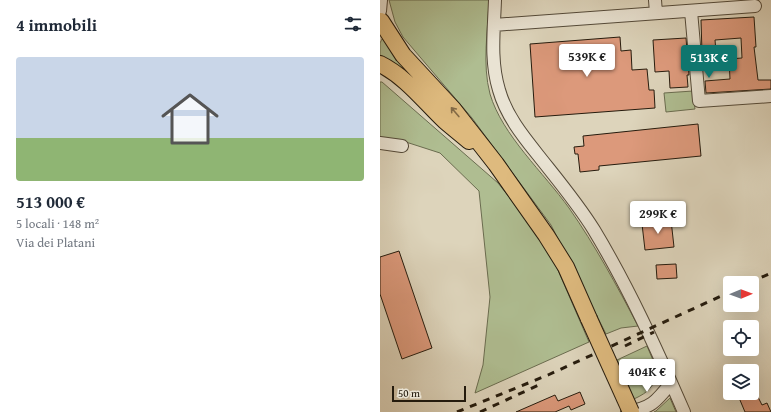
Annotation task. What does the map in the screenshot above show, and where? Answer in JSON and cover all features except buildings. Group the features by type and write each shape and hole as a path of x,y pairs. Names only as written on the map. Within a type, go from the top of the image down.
{"main road":[{"path":"380,16 403,56 453,109 496,164 546,235 566,268 632,412"},
{"path":"380,64 391,69 412,87 445,121 496,164"}],"street":[{"path":"380,16 381,0"},
{"path":"495,0 493,53 499,90 511,119 573,200 610,258 626,286 684,412"},
{"path":"655,0 656,13"},
{"path":"494,25 755,6"},
{"path":"691,11 699,101 771,96"},
{"path":"380,71 412,87"},
{"path":"380,144 402,146"},
{"path":"627,412 646,408 654,403 671,383"}],"green space":[{"path":"389,0 489,0 486,71 490,94 496,109 514,139 579,222 638,326 621,328 606,334 551,225 472,118 403,37 395,22"},
{"path":"382,39 449,115 396,64 380,55 380,43"},
{"path":"380,82 382,82 498,183 528,221 554,261 589,342 475,393 483,365 490,297 479,191 440,153 409,143 380,138"},
{"path":"693,91 695,109 666,112 664,93"},
{"path":"647,346 658,372 650,388 634,399 617,360"},
{"path":"670,398 676,412 654,412 656,411"}],"railway":[{"path":"759,278 771,273"},
{"path":"457,412 548,375 723,295"},
{"path":"625,346 654,332"},
{"path":"480,412 541,384"}]}
